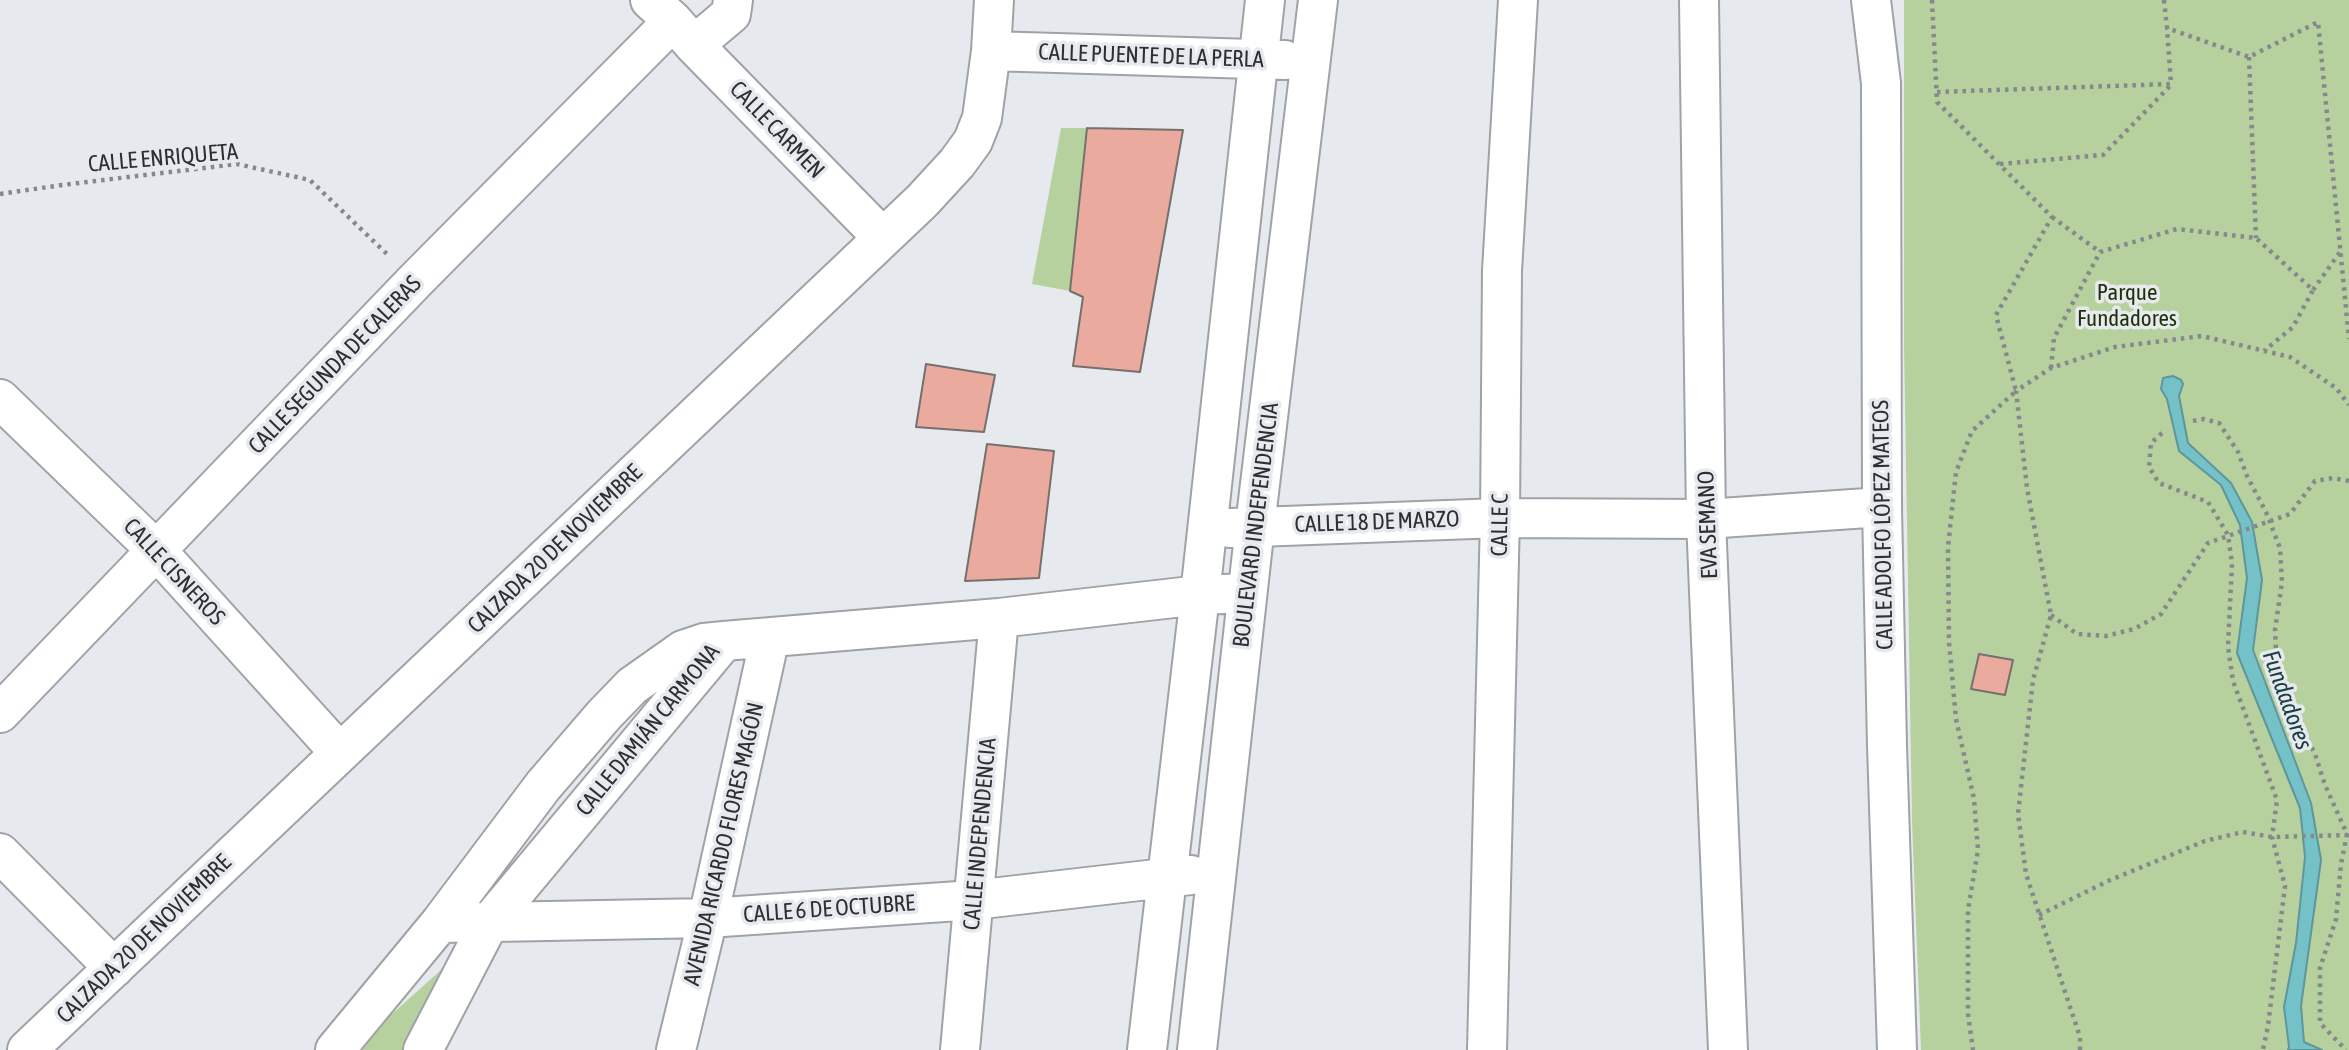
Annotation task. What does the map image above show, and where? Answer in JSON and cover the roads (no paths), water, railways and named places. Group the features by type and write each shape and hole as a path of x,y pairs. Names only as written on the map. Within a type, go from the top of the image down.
{"street":[{"name":"CALLE SEGUNDA DE CALERAS","path":"0,713 415,281 672,22 731,14 733,0"},
{"name":"CALZADA 20 DE NOVIEMBRE","path":"27,1050 922,201 957,163 973,141 982,118 991,51 994,0"},
{"name":"BOULEVARD INDEPENDENCIA","path":"1147,1050 1265,0"},
{"name":"BOULEVARD INDEPENDENCIA","path":"1197,1050 1247,593 1318,0"},
{"name":"CALLE C","path":"1487,1050 1500,518 1502,271 1518,0"},
{"name":"EVA SEMANO","path":"1699,0 1706,519 1728,1050"},
{"name":"CALLE ADOLFO LÓPEZ MATEOS","path":"1871,0 1881,83 1882,507 1897,1050"},
{"name":"CALLE CARMEN","path":"672,22 883,238"},
{"name":"CALLE PUENTE DE LA PERLA","path":"991,51 1312,61"},
{"name":"CALLE CISNEROS","path":"0,399 157,551 340,753"},
{"name":"CALLE 18 DE MARZO","path":"1207,530 1500,518 1706,519 1882,507"},
{"path":"723,640 999,618 1247,593"},
{"name":"CALLE INDEPENDENCIA","path":"960,1050 999,618"},
{"name":"AVENIDA RICARDO FLORES MAGÓN","path":"676,1050 770,637"},
{"name":"CALLE DAMIÁN CARMONA","path":"423,1050 489,923 723,640"},
{"name":"CALLE DAMIÁN CARMONA","path":"335,1050 440,923 543,786 604,715 654,668 683,650 723,640"},
{"path":"0,853 114,968"},
{"name":"CALLE 6 DE OCTUBRE","path":"440,923 708,918 974,900 1217,872"}],"water":[{"path":"2173,376 2183,384 2179,396 2188,443 2231,483 2252,522 2262,580 2253,650 2311,803 2321,860 2301,1006 2304,1042 2322,1050 2288,1050 2284,1007 2296,943 2305,857 2300,808 2237,653 2247,578 2240,525 2221,485 2179,451 2167,399 2161,389 2163,378"}],"park label":[{"name":"Parque Fundadores","path":"2127,306"}],"water label":[{"name":"Fundadores","path":"2287,700"}]}
